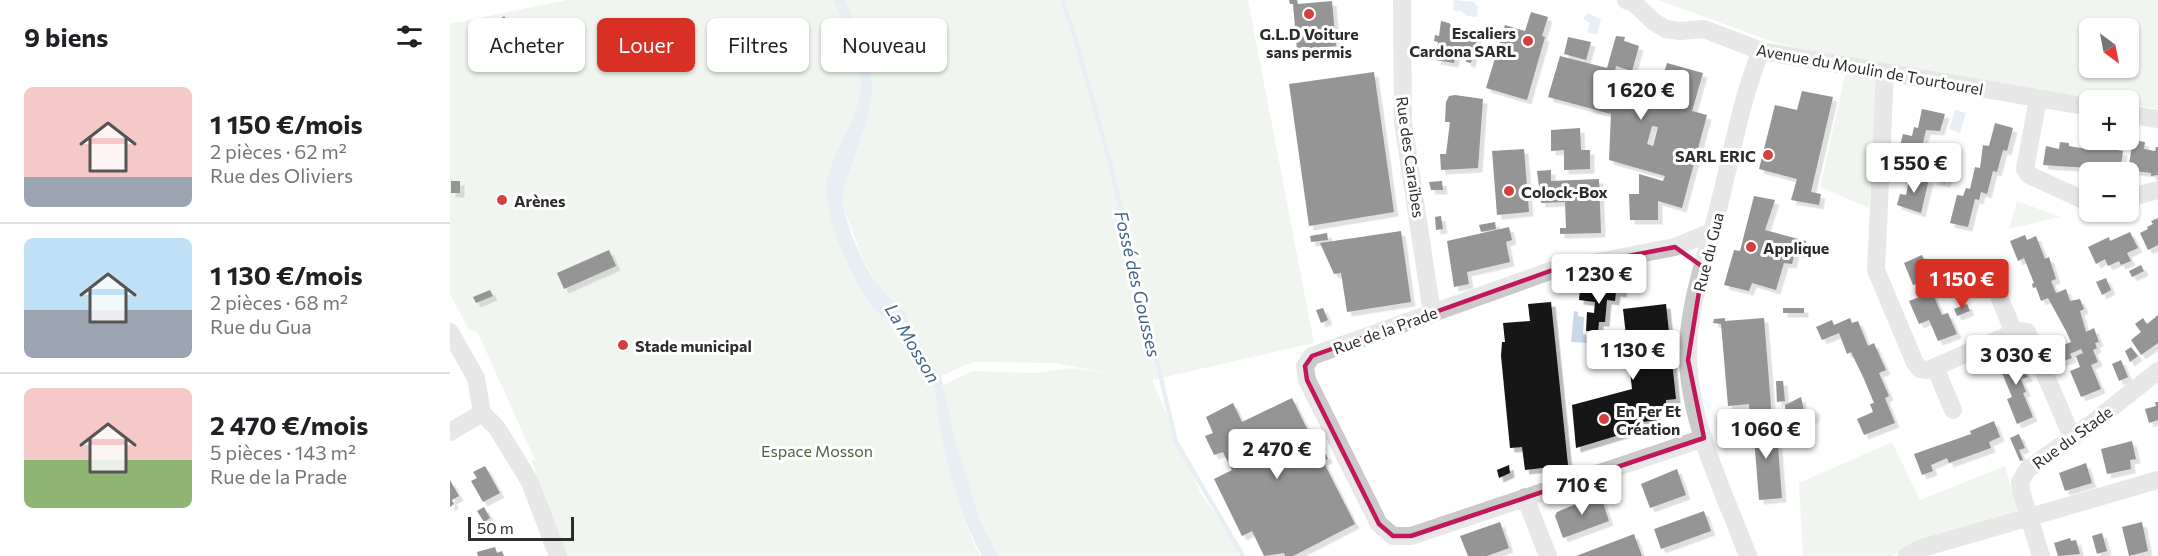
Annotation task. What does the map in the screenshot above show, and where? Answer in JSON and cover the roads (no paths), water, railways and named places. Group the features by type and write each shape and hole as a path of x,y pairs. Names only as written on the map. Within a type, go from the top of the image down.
{"street":[{"name":"Rue des Caraïbes","path":"1402,0 1403,122 1432,313"},
{"name":"Avenue du Moulin de Tourtourel","path":"1626,0 1634,3 1654,22 1666,29 1680,31 1704,29 1761,51 2079,106"},
{"name":"Rue du Gua","path":"1748,556 1704,438 1693,398 1688,360 1690,327 1703,267 1750,83 1761,51"},
{"path":"1885,74 1876,270 1914,363 1920,369 1935,367 2014,333 2027,333 2032,340 2072,437"},
{"path":"2038,99 2024,160 2025,169 2029,175 2079,198"},
{"path":"2139,116 2158,119"},
{"path":"2139,195 2158,190"},
{"name":"Rue de la Prade","path":"1525,497 1412,536 1393,536 1379,524 1307,380 1305,366 1312,356 1550,271 1675,247 1712,232"},
{"path":"1675,247 1703,267"},
{"path":"1997,291 2014,333"},
{"path":"450,332 476,378 482,413 497,428 530,482 558,556"},
{"path":"1935,367 1953,410"},
{"name":"Rue du Stade","path":"2030,518 2021,491 2020,482 2023,476 2045,454 2072,437 2158,371"},
{"path":"450,432 482,413"},
{"path":"1548,556 1525,497 1704,438"},
{"path":"1913,553 2030,518 2157,484"},
{"path":"2030,518 2041,556"}],"water":[{"path":"833,0 846,0 854,18 841,18"},
{"path":"1454,0 1474,2 1478,7 1477,17 1467,16 1461,11 1453,10"},
{"path":"1587,13 1601,19 1597,35 1587,32 1590,23 1583,19"},
{"name":"La Mosson","path":"860,72 871,72 873,87 867,122 844,187 843,207 852,236 866,267 883,291 905,312 917,344 941,376 954,436 980,521 998,556 982,556 964,516 941,433 935,390 892,326 875,310 865,296 849,267 831,217 826,188 828,174 855,113 860,96"},
{"path":"1955,110 1966,113 1960,133 1949,129"},
{"path":"1574,311 1578,312 1578,316 1584,317 1583,334 1588,335 1587,343 1571,342"},
{"path":"1816,412 1821,415 1819,423 1803,427 1800,420 1802,415"}],"waterway":[{"name":"Fossé des Gousses","path":"1062,0 1075,37 1110,163 1176,442 1243,556"}],"place":[{"name":"G.L.D Voiture sans permis","path":"1309,14"},
{"name":"Escaliers Cardona SARL","path":"1528,41"},
{"name":"SARL ERIC","path":"1768,155"},
{"name":"Colock-Box","path":"1509,191"},
{"name":"Arènes","path":"502,200"},
{"name":"Applique","path":"1751,247"},
{"name":"Stade municipal","path":"623,345"},
{"name":"En Fer Et Création","path":"1604,419"}],"park label":[{"name":"Espace Mosson","path":"817,450"}]}
